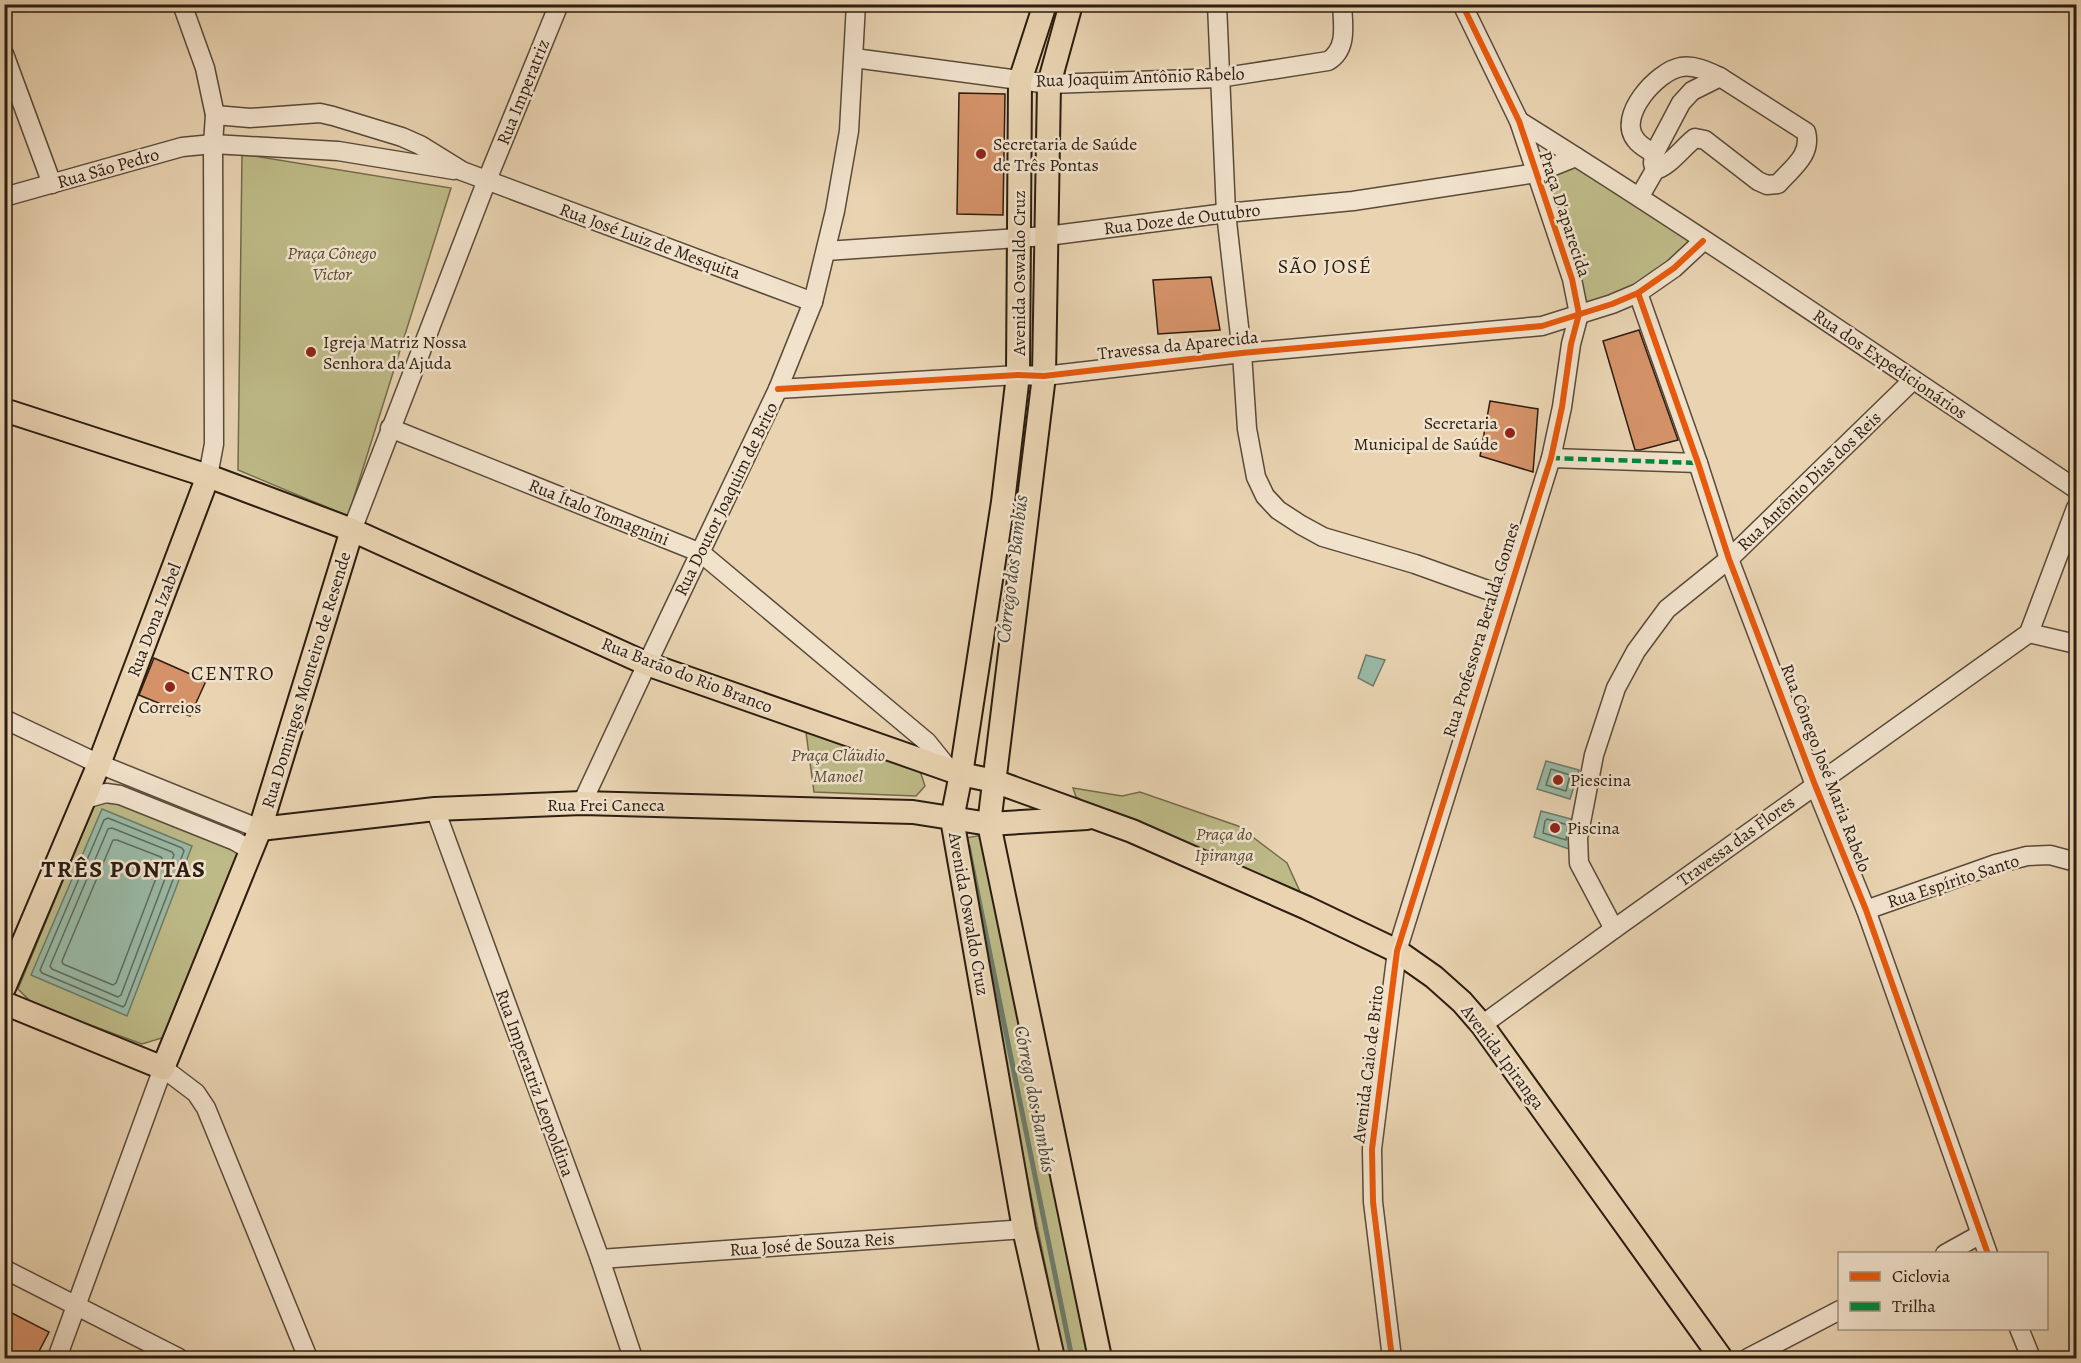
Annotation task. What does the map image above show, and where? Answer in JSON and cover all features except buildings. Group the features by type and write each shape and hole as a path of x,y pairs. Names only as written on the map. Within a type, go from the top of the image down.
{"main road":[{"name":"Avenida Oswaldo Cruz","path":"1045,4 1020,81 1018,375 1003,502 955,771 952,819 1024,1228 1053,1359"},
{"name":"Avenida Oswaldo Cruz","path":"1071,4 1049,84 1044,376 989,824 1100,1359"},
{"path":"4,410 208,476 352,530"},
{"name":"Rua Dona Izabel","path":"4,988 99,764 208,476"},
{"name":"Rua Barão do Rio Branco","path":"352,530 646,664 925,750 955,771 994,781"},
{"name":"Rua Domingos Monteiro de Resende","path":"164,1068 260,829 352,530"},
{"name":"Avenida Ipiranga","path":"994,781 1132,831 1307,908 1397,951 1434,977 1462,1002 1482,1025 1721,1359"},
{"name":"Rua Frei Caneca","path":"260,829 435,809 582,803 913,812 989,824"},
{"name":"Avenida Ipiranga","path":"989,824 1097,818"},
{"path":"4,1003 164,1068"}],"street":[{"path":"182,4 205,68 215,116 213,144 214,444 208,476"},
{"name":"Rua Imperatriz","path":"487,180 559,4"},
{"name":"Rua Doutor Joaquim de Brito","path":"582,803 778,389 813,302 835,211 849,131 856,4"},
{"path":"1217,4 1226,213 1242,353 1247,429 1256,477 1265,496 1278,510 1323,537 1415,564 1507,597"},
{"name":"Rua Joaquim Antônio Rabelo","path":"854,58 1049,84 1219,78 1328,62 1340,49 1343,37 1342,4"},
{"path":"1462,4 1519,121"},
{"path":"4,54 52,184"},
{"path":"1695,66 1720,77 1806,132 1809,143 1804,155 1778,184 1767,185 1758,181 1705,140 1695,138 1663,168 1655,162 1635,140 1630,128 1636,105 1651,85 1663,75 1679,67 1695,66"},
{"path":"1640,196 1681,103 1692,91 1720,77"},
{"path":"215,116 250,118 320,113 402,137 420,145 462,171"},
{"name":"Praça D'aparecida","path":"1519,121 1640,196 1703,241"},
{"name":"Praça D'aparecida","path":"1519,121 1572,279 1579,314"},
{"path":"213,144 338,151 462,171"},
{"name":"Rua São Pedro","path":"4,197 182,147 213,144"},
{"name":"Praça D'aparecida","path":"1536,173 1576,157"},
{"name":"Rua José Luiz de Mesquita","path":"462,171 813,302"},
{"name":"Rua Doze de Outubro","path":"826,251 1047,236 1226,213 1353,201 1536,173"},
{"path":"352,530 487,180"},
{"path":"1579,314 1638,293 1674,268 1703,241"},
{"name":"Rua dos Expedicionários","path":"1703,241 2076,489"},
{"name":"Rua Cônego José Maria Rabelo","path":"1638,293 1729,559 1815,785 1866,910 1987,1252"},
{"name":"Travessa da Aparecida","path":"778,389 1018,375 1044,376 1242,353 1542,326 1579,314"},
{"name":"Rua Professora Beralda Gomes","path":"1397,951 1551,458 1562,407 1571,344 1579,314"},
{"name":"Rua Antônio Dias dos Reis","path":"1614,929 1579,863 1578,838 1594,755 1616,687 1636,651 1667,609 1729,559 1913,380"},
{"name":"Rua Ítalo Tomagnini","path":"390,428 701,553 925,750"},
{"path":"1551,458 1698,463"},
{"path":"2076,508 2029,633 2076,644"},
{"name":"Travessa das Flores","path":"1482,1025 2029,633"},
{"path":"4,719 99,764 260,829"},
{"path":"85,799 106,793 120,795 235,841 252,851"},
{"name":"Rua Imperatriz Leopoldina","path":"435,809 600,1259 633,1359"},
{"name":"Rua Espírito Santo","path":"1866,910 1996,864 2027,856 2050,855 2076,862"},
{"name":"Avenida Caio de Brito","path":"1392,1359 1373,1202 1372,1149 1397,951"},
{"path":"57,1359 164,1068 196,1093 206,1108 308,1359"},
{"name":"Rua José de Souza Reis","path":"600,1259 1024,1228"},
{"path":"1949,1252 1981,1234"},
{"path":"4,1269 179,1359"},
{"path":"1748,1359 1838,1311"},
{"path":"2019,1330 2031,1359"}],"green space":[{"name":"Praça Cônego Victor","path":"242,154 451,188 348,516 238,470"},
{"path":"1575,164 1691,241 1672,263 1635,288 1584,306 1545,178"},
{"name":"Praça Cláudio Manoel","path":"805,725 918,765 925,786 916,796 814,792"},
{"name":"Praça do Ipiranga","path":"1073,788 1122,796 1140,792 1238,826 1287,863 1307,907 1095,808 1076,797"},
{"path":"115,797 232,844 243,858 162,1038 142,1044 33,1004 18,989 95,803"},
{"path":"983,835 1088,1358 1064,1358 959,839"}],"water":[{"path":"1366,655 1385,660 1373,686 1358,678"},
{"name":"Piescina","path":"1546,761 1579,770 1570,799 1537,789"},
{"path":"102,809 192,846 127,1016 31,975"},
{"name":"Piscina","path":"1541,811 1575,820 1572,850 1534,837"}],"waterway":[{"name":"Córrego dos Bambús","path":"968,846 1072,1358"}],"marked path":[{"path":"1551,458 1698,463"}],"cycle path":[{"path":"1392,1358 1373,1202 1372,1149 1397,951 1551,458 1562,407 1571,344 1579,314 1572,279 1519,121 1462,4"},
{"path":"778,389 1018,375 1044,376 1242,353 1542,326 1612,304 1638,293 1674,268 1703,241"},
{"path":"1638,293 1729,559 1815,785 1866,910 1987,1252"}],"place":[{"name":"Secretaria de Saúde de Três Pontas","path":"981,154"},
{"name":"Igreja Matriz Nossa Senhora da Ajuda","path":"311,352"},
{"name":"Secretaria Municipal de Saúde","path":"1510,433"},
{"name":"Correios","path":"170,687"},
{"name":"Piescina","path":"1558,780"},
{"name":"Piscina","path":"1555,828"}],"district":[{"name":"SÃO JOSÉ","path":"1325,266"},
{"name":"CENTRO","path":"233,673"},
{"name":"TRÊS PONTAS","path":"124,869"}]}
